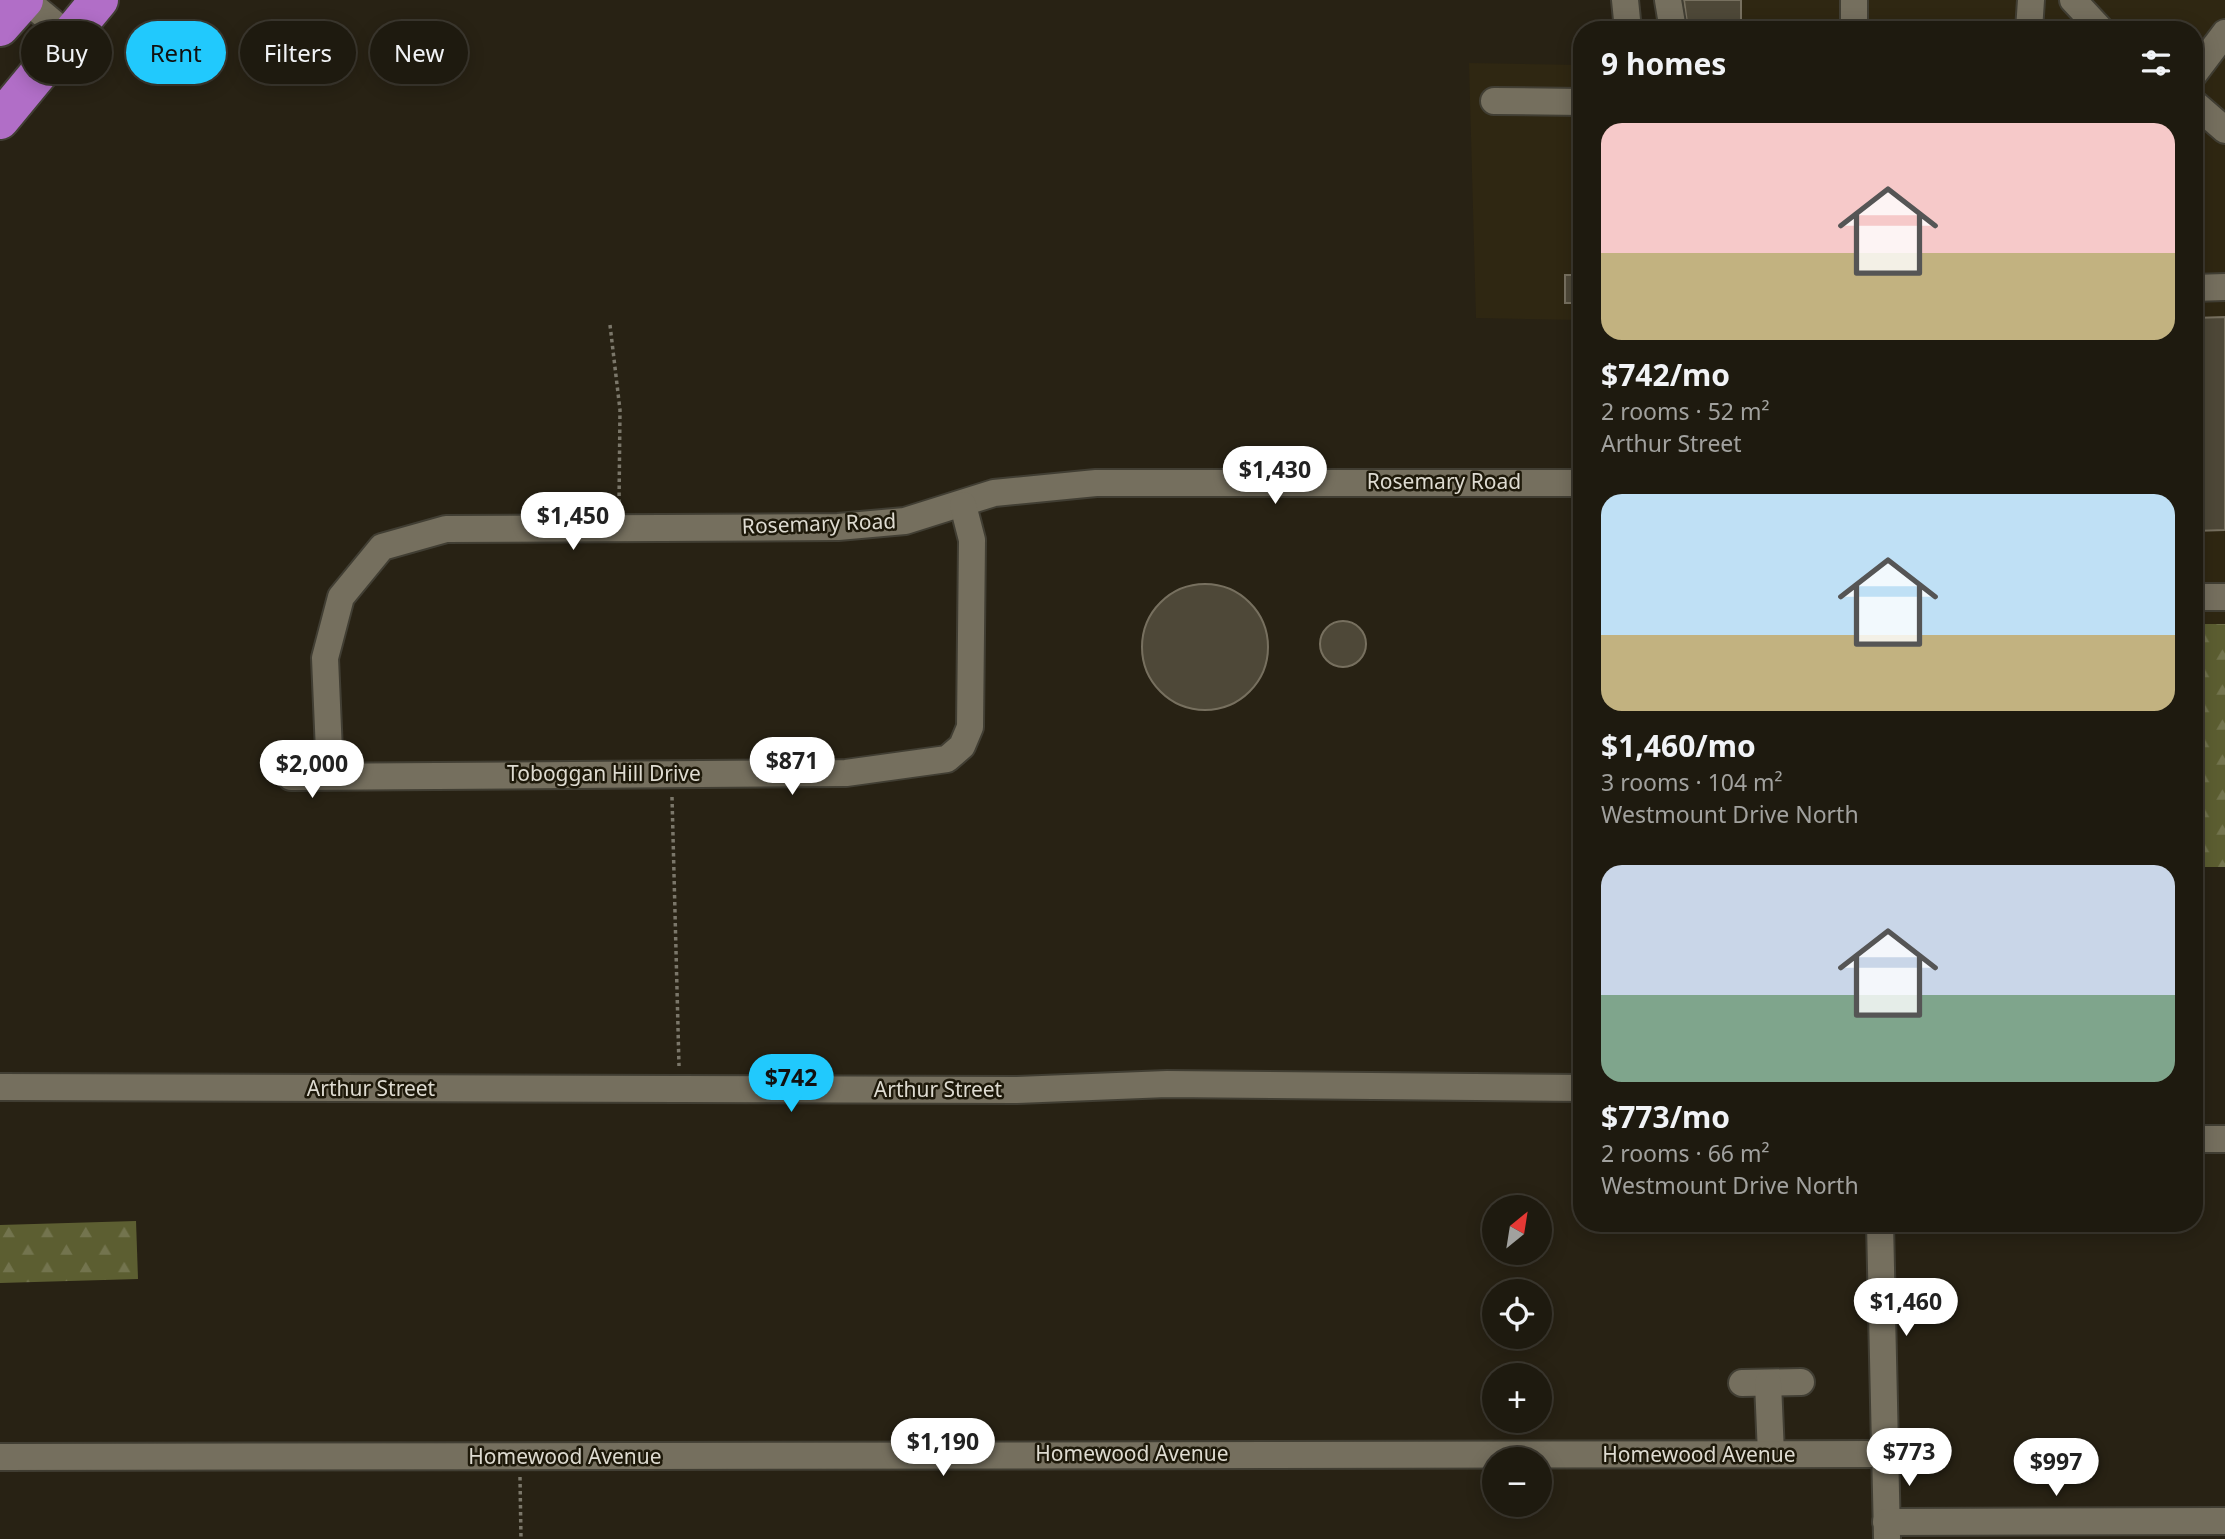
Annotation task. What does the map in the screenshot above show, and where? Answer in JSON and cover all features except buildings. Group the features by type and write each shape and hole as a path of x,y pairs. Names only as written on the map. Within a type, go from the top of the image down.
{"highway":[{"path":"0,27 25,0"},
{"path":"82,21 99,0"},
{"path":"0,120 30,84"}],"street":[{"path":"25,0 51,21"},
{"path":"1625,0 1627,21"},
{"path":"1668,0 1672,21"},
{"path":"1854,0 1854,21"},
{"path":"2030,21 2032,0"},
{"path":"2073,0 2093,21"},
{"path":"2203,62 2225,33"},
{"path":"1494,101 1573,102"},
{"path":"2203,111 2225,130"},
{"path":"2203,288 2225,288"},
{"name":"Rosemary Road","path":"330,775 325,658 341,597 382,547 446,529 838,527 905,521 963,505 994,493 1096,483 1573,483"},
{"name":"Toboggan Hill Drive","path":"291,777 846,774 947,760 962,746 970,727 972,540 963,505"},
{"path":"2203,597 2225,597"},
{"name":"Arthur Street","path":"0,1087 1017,1090 1167,1084 1573,1088"},
{"path":"2203,1139 2225,1139"},
{"path":"1880,1232 1886,1531 2225,1521"},
{"path":"1771,1454 1755,1383 1801,1382"},
{"name":"Homewood Avenue","path":"0,1457 1885,1454"}],"path":[{"path":"610,325 620,410 619,528"},
{"path":"671,774 679,1090"},
{"path":"520,1457 521,1539"}],"shaded area":[{"path":"1655,0 2225,0 2225,624 2203,624 2203,21 1655,21"},
{"path":"1469,63 1573,65 1573,320 1476,318"}],"green space":[{"path":"2203,624 2225,624 2225,867 2203,867"},
{"path":"136,1221 138,1279 0,1283 0,1225"}]}
